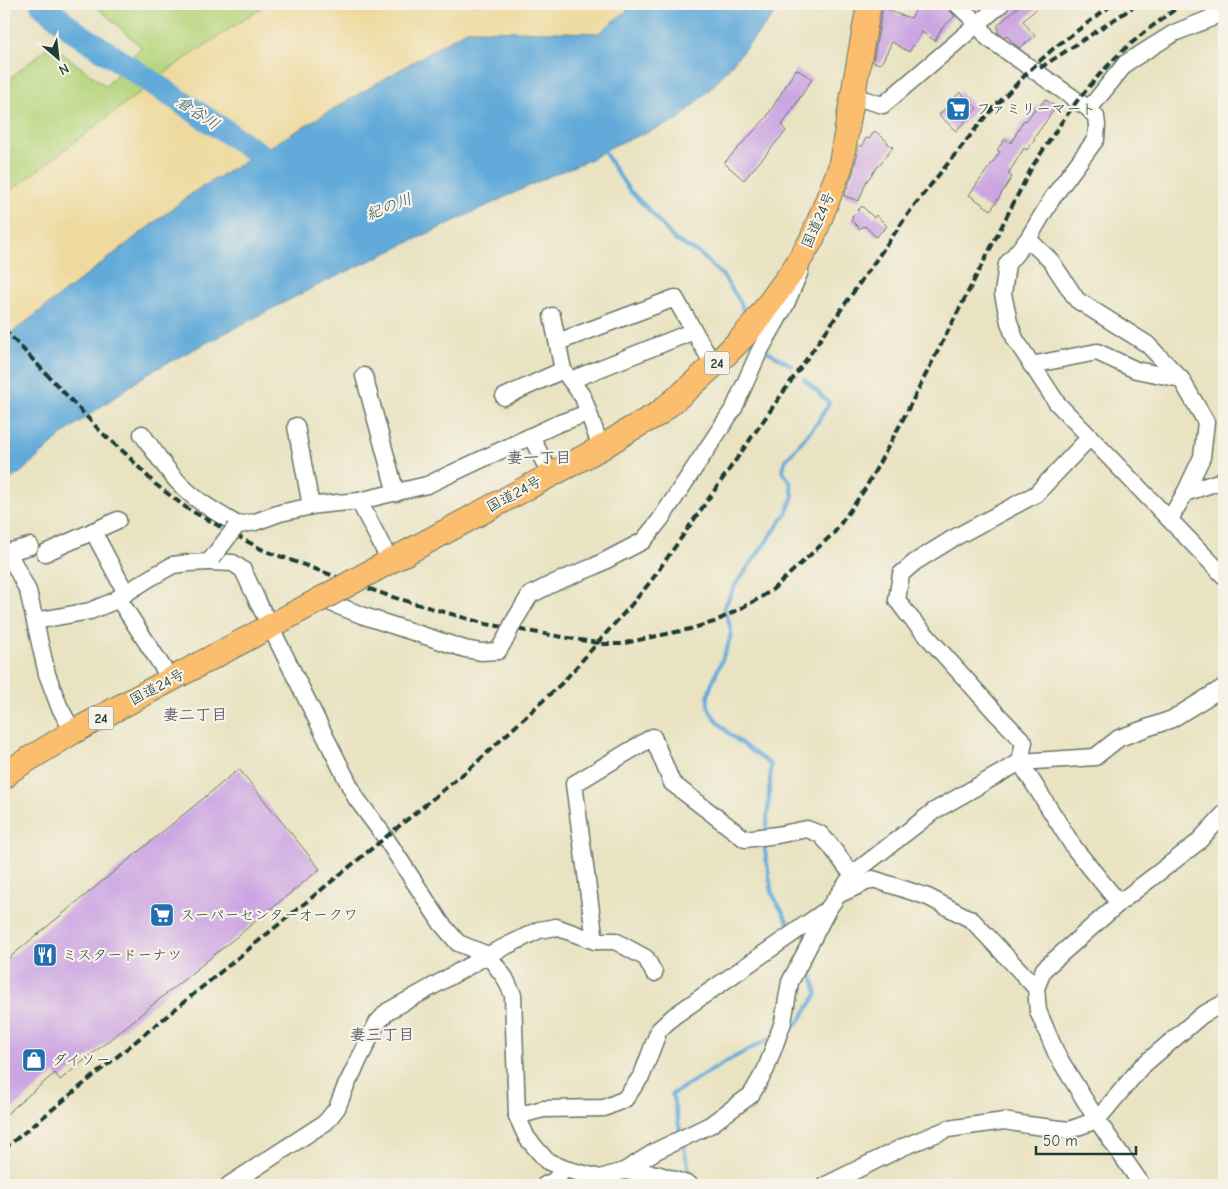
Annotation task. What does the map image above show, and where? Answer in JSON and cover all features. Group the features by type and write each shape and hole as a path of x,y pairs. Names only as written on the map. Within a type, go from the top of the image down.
{"highway":[{"name":"国道24号","path":"4,777 11,770 73,732 600,448 658,414 684,393 744,336 794,269 812,239 840,168 869,4"}],"street":[{"path":"957,4 978,24 988,38 1089,109 1096,117 1096,139 1053,197 1028,238 1007,264 1003,294 1015,339 1057,403 1224,576"},
{"path":"852,96 883,105 1001,4"},
{"path":"1089,109 1126,63 1174,33 1217,17 1224,10"},
{"path":"1028,238 1051,261 1077,300 1147,344 1181,379 1206,422 1202,457 1170,519"},
{"path":"321,599 364,616 465,649 481,652 498,651 530,596 643,541 660,520 734,408 759,352 786,304 801,269 806,250"},
{"path":"558,342 675,298 714,366"},
{"path":"552,316 567,375 583,397 600,448"},
{"path":"504,397 694,331"},
{"path":"1032,365 1097,352 1136,370 1181,379"},
{"path":"364,376 396,493"},
{"path":"210,560 237,526 311,506 359,500 427,485 557,424 588,413"},
{"path":"296,426 311,506"},
{"path":"142,434 182,487 237,526"},
{"path":"531,436 550,474"},
{"path":"1090,437 1036,494 952,539 915,562 901,574 897,600 909,616 1024,742 1020,762 1075,849 1119,904"},
{"path":"1185,493 1224,478"},
{"path":"359,500 383,565"},
{"path":"45,553 118,520"},
{"path":"93,531 122,596 171,680"},
{"path":"30,546 6,553 28,591 47,674 73,732"},
{"path":"35,621 90,611 122,596 173,565 210,560 233,563 243,570 356,798 385,838 441,924 458,943 488,955 505,978 513,995 517,1116 527,1138 547,1162 565,1169 600,1178 624,1172 657,1174 690,1185"},
{"path":"624,1172 656,1151 710,1125 751,1095 766,1069 783,1022 790,982 828,910 854,873 934,811 1020,762 1095,757 1119,738 1172,719 1224,687"},
{"path":"595,941 574,784 653,737 672,783 745,840 807,828 820,834 854,873"},
{"path":"1142,1185 1097,1120 1057,1055 1038,1011 1036,988 1044,969 1119,904 1198,843 1224,814"},
{"path":"838,895 873,879 928,897 972,920 1036,988"},
{"path":"517,1116 543,1109 604,1108 625,1099 642,1075 659,1030 674,1016 828,910"},
{"path":"229,1185 326,1122 337,1108 377,1023 388,1011 488,955 539,930 556,927 595,941 614,941 646,958 654,973"},
{"path":"826,1185 903,1147 948,1129 1004,1121 1069,1130 1097,1120 1141,1067 1202,1016 1224,1003"},
{"path":"545,1185 554,1181 565,1169"}],"green space":[{"path":"94,4 267,4 176,65 4,196 4,83 51,45 106,86 141,47"}],"sand":[{"path":"267,4 635,4 599,33 467,30 195,191 4,339 4,196 176,65"}],"water":[{"name":"紀の川","path":"635,4 783,4 716,83 678,120 613,146 589,160 548,177 312,288 150,372 68,430 20,473 4,483 4,339 195,191 467,30 599,33"}],"building":[{"path":"919,4 947,4 955,16 942,28 935,41 922,32 909,52 892,42 881,64 873,62 883,7 911,18"},
{"path":"1021,4 1042,4 1023,21 1035,36 1020,48 1006,35 1004,37 998,33 998,25"},
{"path":"796,69 812,79 782,126 786,131 744,180 724,163 766,118"},
{"path":"960,92 977,108 956,131 939,115"},
{"path":"1045,99 1056,107 1034,138 1035,140 1027,150 1024,148 1008,174 1012,177 991,210 969,195 1000,152 997,150 1005,139 1011,143 1024,120 1026,121"},
{"path":"875,131 893,147 866,182 859,201 844,196 853,173 859,146 862,146 866,138 869,139"},
{"path":"862,206 874,218 876,215 887,226 876,237 865,226 860,229 851,220 852,216"},
{"name":"スーパーセンターオークワ","path":"239,769 320,869 60,1080 55,1073 4,1116 4,962"}],"waterway":[{"name":"倉谷川","path":"42,4 73,30 285,171"},
{"path":"602,148 630,191 675,240 700,254 723,276 741,303 745,319"},
{"path":"764,349 792,366"},
{"path":"766,831 771,765 722,727 710,711 708,703 712,684 730,640 731,631 724,608 734,587 786,514 793,496 790,482 783,471 785,461 818,422 829,403 804,379"},
{"path":"764,841 772,893 791,928"},
{"path":"786,1030 798,1023 817,994 808,961"},
{"path":"681,1134 672,1094 729,1060 771,1038"},
{"path":"683,1144 692,1181"}],"railway":[{"path":"4,1149 474,765 563,682 651,581 913,207 986,116 1054,48 1113,4"},
{"path":"1040,68 1138,4"},
{"path":"4,329 102,433 126,454 155,484 188,509 263,550 389,596 486,624 604,644 620,644 690,629 714,622 772,590 834,533 865,489 900,425 1032,167 1077,101 1099,75 1121,52 1182,4"}],"place":[{"name":"ファミリーマート","path":"958,109"},
{"name":"スーパーセンターオークワ","path":"162,915"},
{"name":"ミスタードーナツ","path":"45,955"},
{"name":"ダイソー","path":"34,1060"}],"district":[{"name":"妻一丁目","path":"539,458"},
{"name":"妻二丁目","path":"195,715"},
{"name":"妻三丁目","path":"382,1035"}]}
